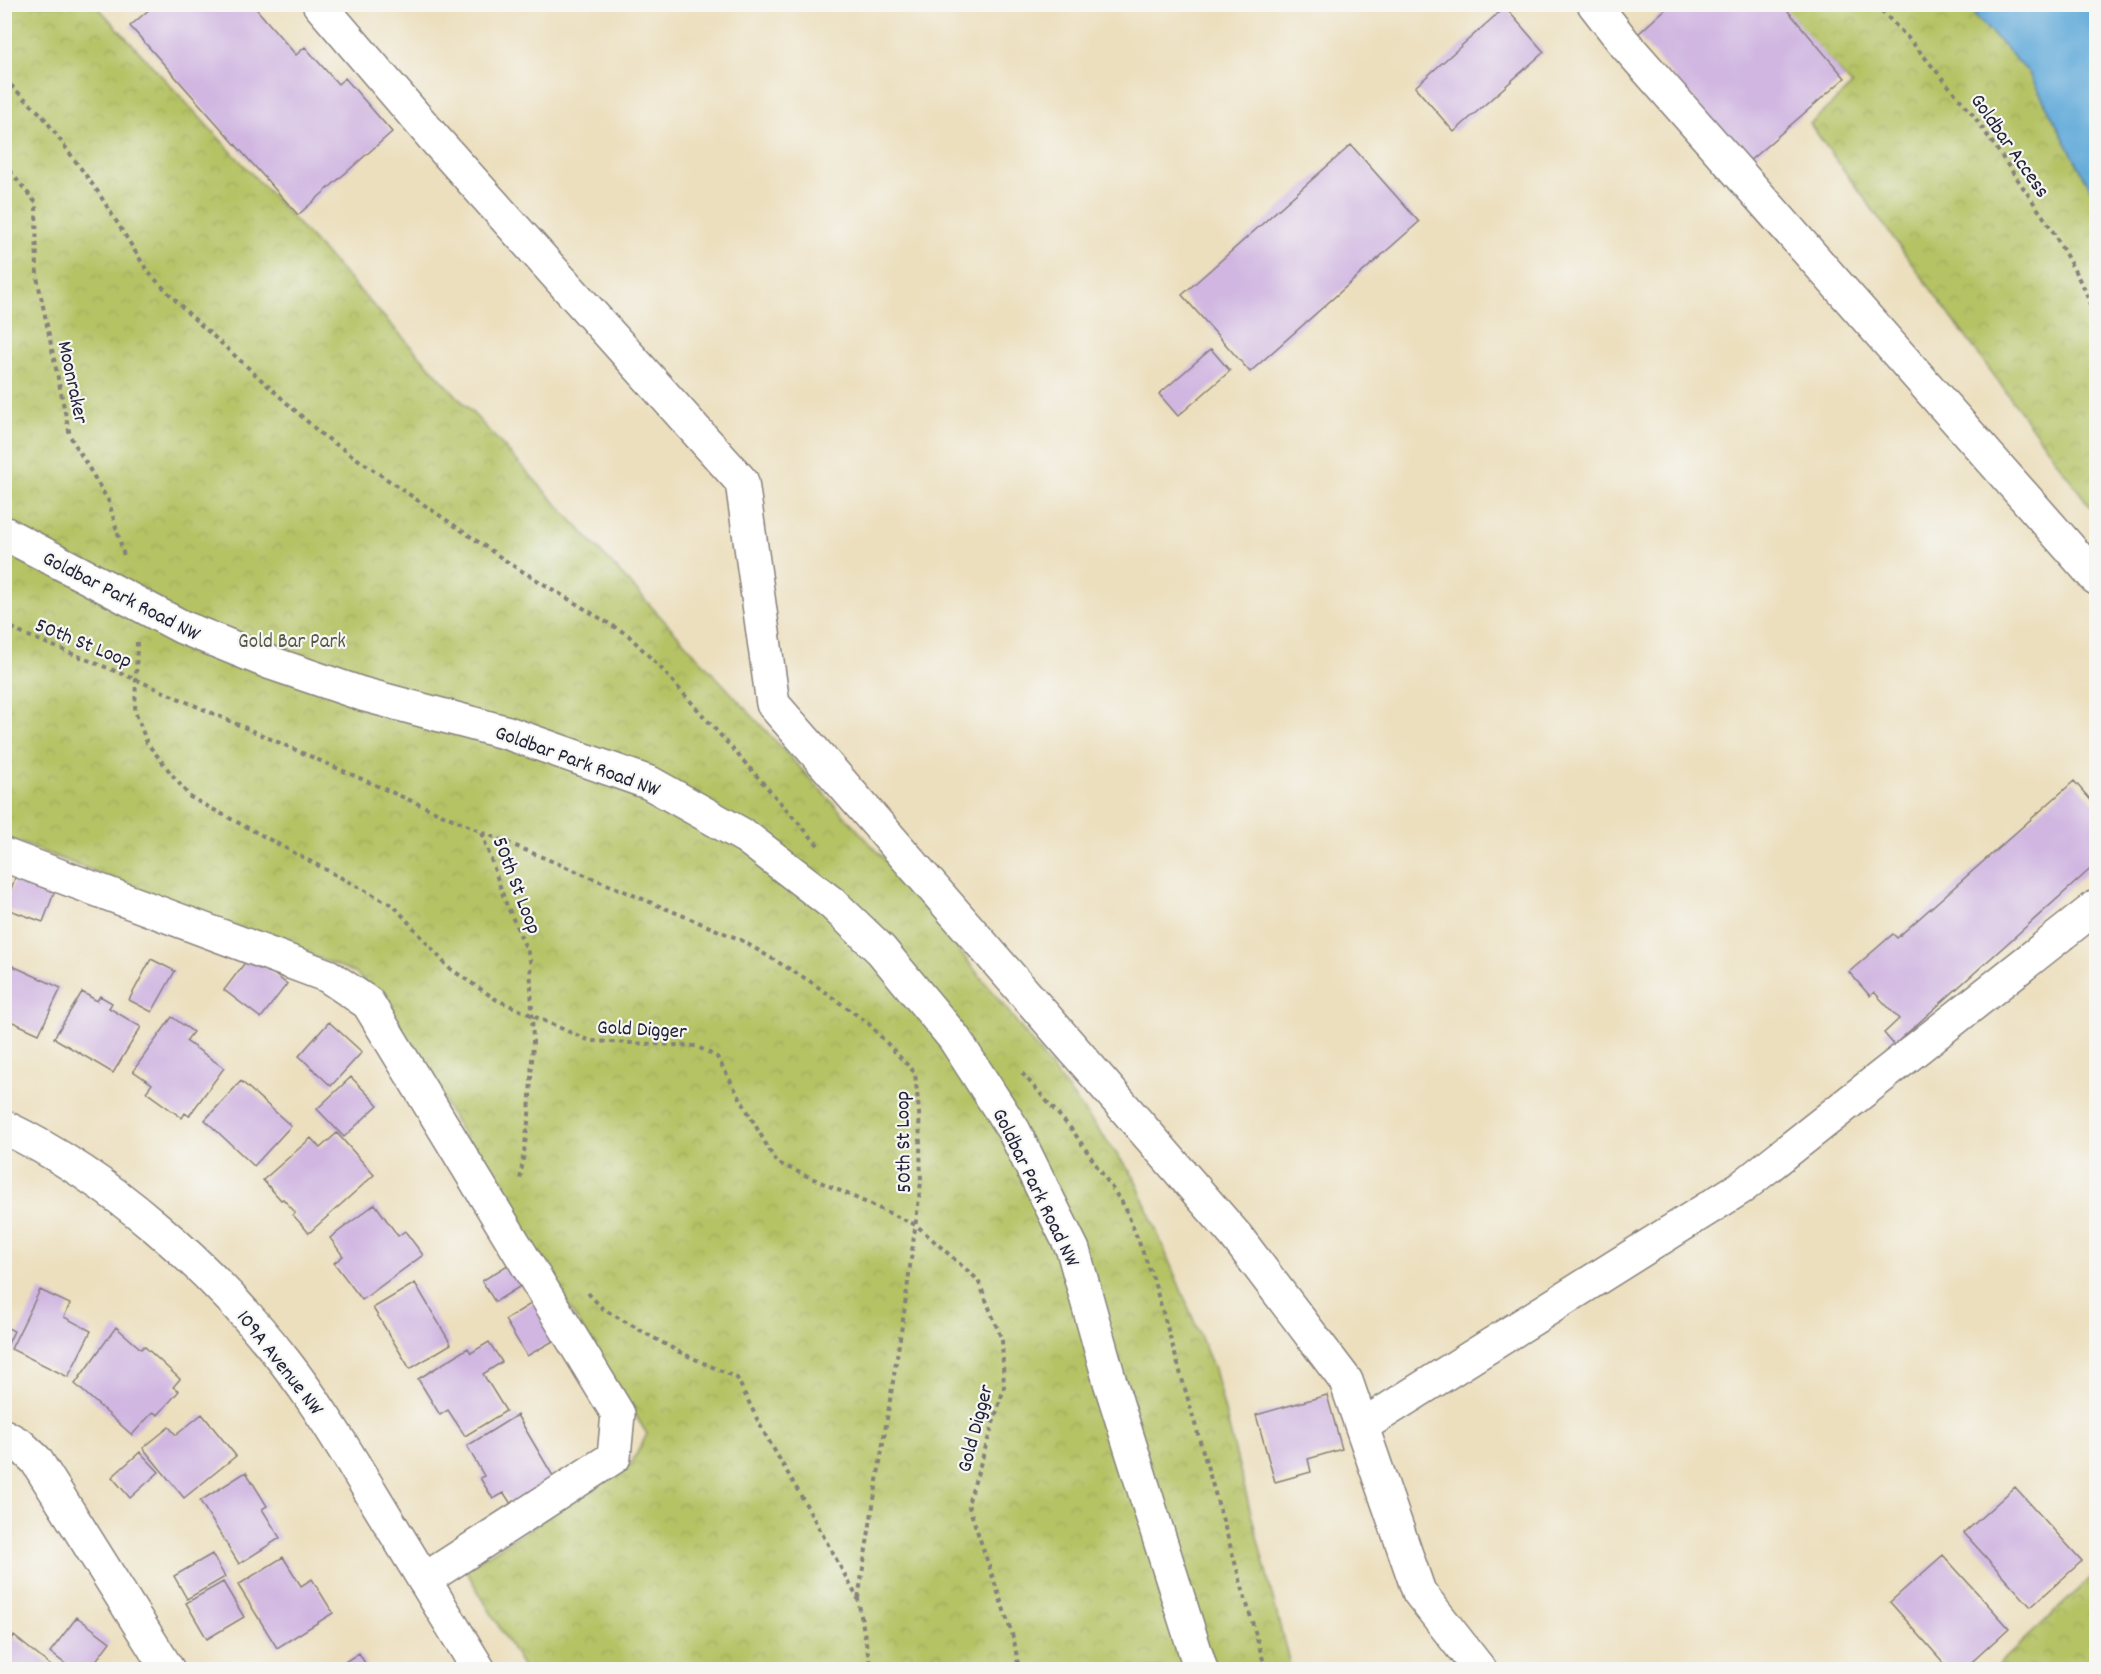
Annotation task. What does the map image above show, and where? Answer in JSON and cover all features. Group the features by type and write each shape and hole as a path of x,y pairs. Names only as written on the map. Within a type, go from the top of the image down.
{"street":[{"path":"319,4 433,137 742,482 773,704 1236,1236 1346,1381 1419,1592 1480,1670"},
{"path":"1594,4 1625,44 2097,578"},
{"name":"Goldbar Park Road NW","path":"4,533 182,627 271,663 362,694 508,733 650,783 746,837 833,904 881,950 954,1038 1014,1131 1073,1250 1110,1382 1201,1670"},
{"path":"4,855 328,976 368,1003 618,1413 614,1457 424,1580"},
{"path":"1362,1426 1742,1187 2097,907"},
{"name":"109A Avenue NW","path":"4,1127 66,1162 127,1203 182,1250 241,1308 285,1361 318,1407 479,1670"},
{"path":"4,1436 20,1445 36,1460 168,1670"}],"path":[{"name":"Goldbar Access","path":"1875,4 1911,41 1974,116 2051,228 2085,290 2097,322"},
{"name":"Moonraker","path":"4,164 36,203 37,277 70,436 109,502 138,604"},
{"name":"Gold Digger","path":"138,604 135,711 147,743 190,797 394,906 449,968 496,999 590,1041 696,1046 717,1057 776,1162 916,1225 978,1280 1002,1340 1004,1388 968,1504 1014,1640 1020,1670"},
{"name":"50th St Loop","path":"4,623 21,633 217,714 482,832 741,940 811,982 868,1023 915,1073 920,1112 921,1182 858,1599"},
{"name":"50th St Loop","path":"482,832 504,901 530,957 533,1042 529,1115 519,1186"},
{"name":"50th St Loop","path":"581,1284 603,1309 677,1351 737,1378 762,1429 858,1599 871,1670"}],"green space":[{"name":"Gold Bar Park","path":"4,5 96,5 889,864 1008,1011 1134,1177 1214,1369 1291,1669 524,1669 465,1569 630,1466 647,1434 376,992 354,972 5,837"},
{"path":"1778,5 1965,5 2029,73 2096,199 2096,515 1810,124 1852,85"},
{"path":"2096,1573 2096,1669 1994,1669"}],"water":[{"path":"1965,5 2096,5 2096,199 2029,73"}],"building":[{"path":"148,4 252,4 296,55 305,47 338,84 345,78 392,132 298,215 130,26 151,8"},
{"path":"1671,4 1782,4 1845,78 1748,162 1637,35"},
{"path":"1505,7 1544,52 1454,132 1415,87"},
{"path":"1351,145 1419,222 1250,372 1182,295"},
{"path":"1211,349 1230,371 1178,416 1159,394"},
{"path":"2074,781 2096,806 2096,864 1894,1045 1884,1033 1899,1019 1874,992 1870,996 1849,972 1893,934 1897,938"},
{"path":"18,870 57,885 43,922 4,908"},
{"path":"250,956 287,984 261,1018 224,990"},
{"path":"151,959 175,971 152,1012 129,1000"},
{"path":"4,962 61,988 39,1034 4,1018"},
{"path":"82,992 97,1001 100,996 112,1003 109,1008 141,1027 113,1073 54,1038"},
{"path":"172,1017 193,1032 186,1041 224,1068 189,1116 185,1113 182,1118 146,1092 152,1084 133,1071"},
{"path":"329,1022 362,1052 331,1086 299,1056"},
{"path":"351,1077 378,1105 344,1137 317,1109"},
{"path":"241,1081 291,1126 254,1166 205,1120"},
{"path":"337,1133 374,1175 309,1233 293,1215 295,1212 263,1180 311,1138 320,1148"},
{"path":"375,1204 398,1236 405,1231 423,1255 362,1300 334,1263 343,1256 330,1238"},
{"path":"514,1261 527,1282 495,1302 482,1281"},
{"path":"415,1283 451,1344 410,1369 373,1308"},
{"path":"40,1290 70,1304 64,1317 91,1331 68,1377 11,1349"},
{"path":"540,1298 562,1336 527,1356 505,1320"},
{"path":"4,1326 14,1331 4,1352"},
{"path":"116,1327 141,1349 144,1346 180,1379 173,1387 179,1391 158,1415 153,1412 132,1435 75,1384"},
{"path":"489,1342 502,1362 483,1374 506,1411 465,1436 448,1410 440,1415 418,1379 468,1348 471,1353"},
{"path":"1327,1395 1342,1449 1308,1459 1311,1472 1275,1482 1256,1415"},
{"path":"202,1414 236,1456 184,1498 143,1448 169,1427 176,1435"},
{"path":"517,1415 556,1481 513,1507 504,1493 493,1499 480,1478 484,1476 467,1446"},
{"path":"140,1452 159,1472 130,1498 112,1477"},
{"path":"246,1472 267,1506 262,1509 280,1538 239,1564 200,1501"},
{"path":"2015,1487 2082,1561 2031,1607 1964,1533"},
{"path":"212,1554 225,1577 187,1599 174,1576"},
{"path":"1943,1555 2009,1628 1963,1670 1950,1670 1890,1602"},
{"path":"283,1557 301,1586 312,1579 333,1613 277,1648 238,1585"},
{"path":"223,1582 244,1617 207,1639 186,1603"},
{"path":"77,1617 110,1642 89,1670 73,1670 50,1652"},
{"path":"14,1636 56,1670 5,1670 5,1647"},
{"path":"359,1653 369,1670 332,1670"}]}
